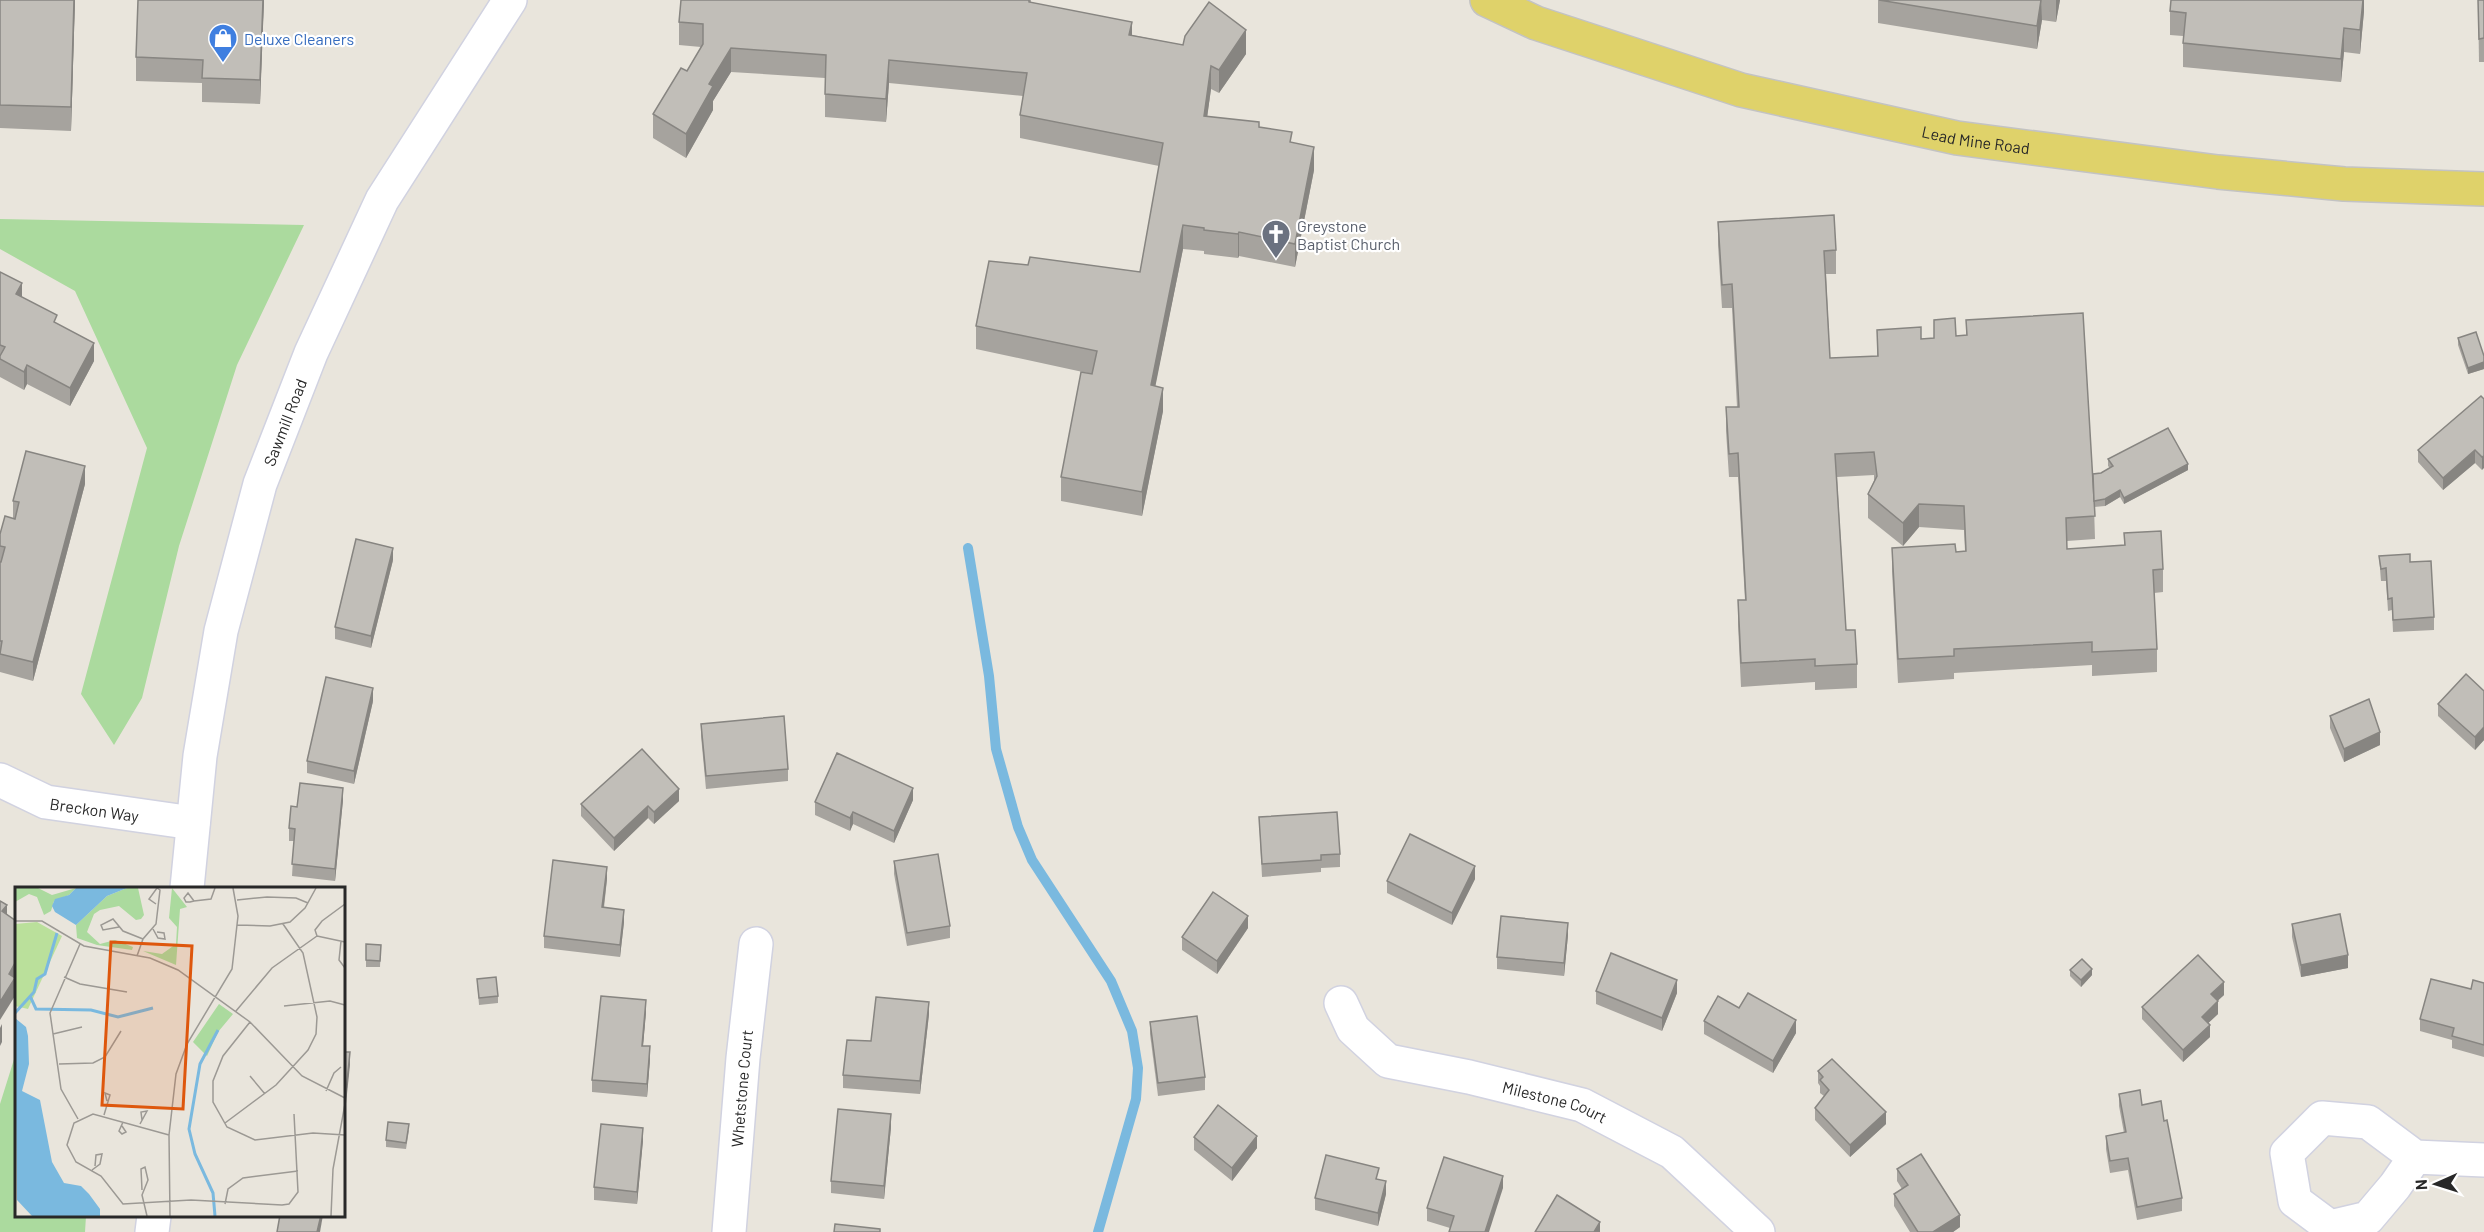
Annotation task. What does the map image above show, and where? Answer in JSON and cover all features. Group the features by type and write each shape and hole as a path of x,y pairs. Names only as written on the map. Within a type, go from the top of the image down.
{"main road":[{"name":"Lead Mine Road","path":"1487,0 1536,23 1741,90 1957,138 2218,172 2344,184 2484,189"}],"street":[{"name":"Sawmill Road","path":"187,887 200,756 221,631 260,484 311,352 382,200 510,0"},
{"name":"Breckon Way","path":"0,780 46,802 193,823"},
{"name":"Whetstone Court","path":"729,1232 743,1058 756,944"},
{"name":"Milestone Court","path":"1341,1003 1353,1029 1388,1061 1469,1077 1582,1105 1672,1152 1758,1232"},
{"path":"2415,1156 2484,1160"},
{"path":"152,1232 154,1217"}],"green space":[{"path":"0,219 304,225 237,365 179,546 142,698 114,745 81,694 147,448 75,291 0,249"},
{"path":"15,1056 15,1217 86,1217 85,1232 0,1232 0,1104"}],"building":[{"path":"0,0 74,0 71,107 0,105"},
{"path":"138,0 263,0 260,80 202,78 203,60 136,57"},
{"name":"Greystone Baptist Church","path":"681,0 1029,0 1029,2 1132,22 1129,35 1183,45 1185,36 1209,2 1246,30 1219,70 1211,66 1204,116 1259,122 1259,127 1292,132 1290,142 1314,147 1295,244 1239,232 1238,234 1204,230 1204,228 1183,225 1151,385 1163,388 1142,492 1061,477 1081,372 1092,374 1097,351 976,326 989,261 1028,265 1030,257 1140,272 1163,143 1020,115 1027,73 889,60 886,99 825,94 826,55 731,48 709,84 713,86 686,134 653,114 681,68 687,71 703,44 703,24 679,22"},
{"path":"1879,0 2041,0 2037,26"},
{"path":"2171,0 2363,0 2360,30 2344,28 2341,59 2183,43 2186,13 2170,11"},
{"path":"2478,0 2484,0 2484,38 2479,39"},
{"path":"1834,215 1836,250 1824,251 1830,358 1878,356 1877,330 1921,327 1921,339 1934,338 1934,320 1955,318 1956,336 1967,335 1966,320 2083,313 2095,516 2066,518 2067,549 2125,545 2124,533 2161,531 2163,569 2153,570 2157,649 2092,652 2092,642 1954,649 1954,656 1898,659 1892,548 1955,544 1956,552 1966,551 1964,506 1919,504 1903,523 1868,494 1877,476 1874,452 1835,454 1846,630 1855,630 1857,664 1815,666 1815,659 1741,663 1738,600 1746,600 1738,453 1729,454 1726,407 1739,407 1732,284 1722,285 1718,222"},
{"path":"0,272 22,283 16,294 57,315 54,322 94,343 70,388 27,365 24,372 0,359 5,347 0,345"},
{"path":"2476,332 2484,362 2468,368 2458,338"},
{"path":"2481,396 2484,399 2484,456 2482,457 2475,450 2443,478 2418,450"},
{"path":"2168,428 2188,464 2124,498 2120,490 2105,499 2094,501 2093,474 2101,473 2113,466 2108,459"},
{"path":"26,451 85,466 33,662 0,654 2,641 0,641 0,562 5,547 0,546 0,534 5,516 15,519 19,502 13,501"},
{"path":"356,539 393,548 371,636 335,627"},
{"path":"2410,554 2410,562 2431,561 2434,617 2393,620 2392,598 2388,599 2386,568 2381,569 2379,556"},
{"path":"2466,674 2484,691 2484,727 2475,737 2438,704"},
{"path":"326,677 373,688 354,771 307,761"},
{"path":"2369,699 2380,732 2344,749 2330,716"},
{"path":"784,716 788,769 706,776 701,724"},
{"path":"642,749 679,789 654,812 648,806 614,838 581,804"},
{"path":"837,753 913,788 894,831 853,812 850,818 815,802"},
{"path":"300,783 343,788 335,869 292,864 295,829 289,828 291,806 297,807"},
{"path":"1337,812 1340,854 1321,855 1321,860 1262,864 1259,817"},
{"path":"1410,834 1475,866 1452,913 1387,881"},
{"path":"938,854 950,926 907,933 894,861"},
{"path":"553,860 607,867 602,907 624,910 620,945 544,936"},
{"path":"1213,892 1248,916 1217,961 1182,937"},
{"path":"0,901 7,905 2,911 15,920 15,963 9,974 15,978 0,1002"},
{"path":"2340,914 2348,955 2301,965 2292,924"},
{"path":"1501,916 1568,923 1564,963 1497,957"},
{"path":"366,944 381,945 380,961 366,960"},
{"path":"1611,953 1677,980 1662,1018 1596,991"},
{"path":"2198,955 2224,982 2211,994 2218,1001 2202,1017 2210,1025 2183,1050 2142,1007"},
{"path":"2082,959 2092,969 2081,980 2070,970"},
{"path":"496,977 498,996 479,998 477,979"},
{"path":"2431,979 2471,989 2473,980 2484,983 2484,1045 2452,1036 2454,1028 2420,1019"},
{"path":"1748,993 1796,1020 1773,1061 1704,1021 1718,996 1739,1008"},
{"path":"601,996 646,1000 642,1046 650,1046 647,1084 592,1080"},
{"path":"876,997 929,1002 920,1081 843,1075 847,1040 871,1041"},
{"path":"1197,1016 1205,1077 1158,1083 1150,1022"},
{"path":"345,1052 350,1052 345,1101"},
{"path":"1832,1059 1886,1112 1850,1145 1815,1108 1829,1090 1820,1080 1823,1077 1818,1071"},
{"path":"2140,1090 2142,1105 2161,1101 2164,1121 2167,1120 2182,1198 2137,1207 2128,1158 2110,1161 2106,1136 2126,1132 2119,1094"},
{"path":"1218,1105 1257,1136 1232,1168 1194,1137"},
{"path":"838,1109 891,1114 884,1186 831,1181"},
{"path":"388,1122 409,1124 406,1143 386,1140"},
{"path":"601,1124 643,1128 637,1192 594,1187"},
{"path":"1921,1154 1960,1215 1933,1232 1918,1232 1894,1194 1908,1185 1897,1169"},
{"path":"1326,1155 1379,1168 1376,1179 1386,1181 1378,1213 1315,1198"},
{"path":"1444,1157 1503,1176 1485,1232 1449,1232 1454,1216 1427,1208"},
{"path":"1557,1195 1600,1222 1594,1232 1535,1232"},
{"path":"280,1217 321,1217 317,1232 277,1232"},
{"path":"835,1224 880,1229 880,1232 834,1232"}],"waterway":[{"path":"968,548 989,676 996,749 1018,827 1032,860 1111,981 1132,1031 1138,1068 1136,1099 1098,1232"}],"place":[{"name":"Deluxe Cleaners","path":"223,64"},
{"name":"Greystone Baptist Church","path":"1276,260"}]}
